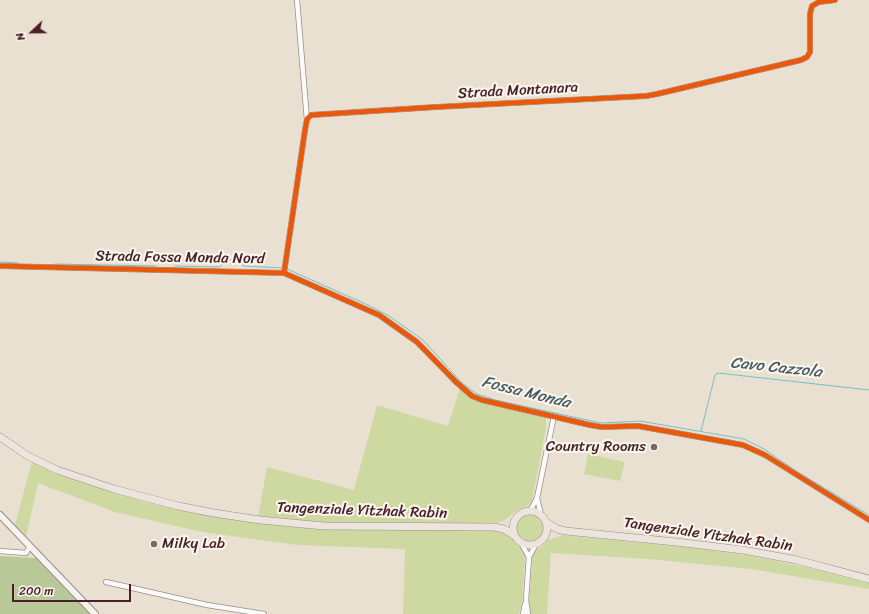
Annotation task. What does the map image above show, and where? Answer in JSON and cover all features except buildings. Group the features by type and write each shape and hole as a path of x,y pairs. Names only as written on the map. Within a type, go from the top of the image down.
{"main road":[{"name":"Tangenziale Yitzhak Rabin","path":"1,439 28,456 57,470 114,489 214,514 324,526 494,527 504,529 515,536 521,543"},
{"name":"Tangenziale Yitzhak Rabin","path":"494,527 503,525 522,513 530,511"},
{"path":"530,511 541,515"},
{"path":"0,515 95,614"},
{"name":"Tangenziale Yitzhak Rabin","path":"541,515 546,522 557,529 566,531 743,550 797,560 869,579"},
{"path":"515,536 513,527 516,518"},
{"path":"544,537 547,527 546,522"},
{"name":"Tangenziale Yitzhak Rabin","path":"536,544 544,537 566,531"},
{"path":"521,543 531,545 536,544"}],"street":[{"path":"284,270 307,120 297,0"},
{"name":"Strada Montanara","path":"307,120 311,115 316,114 646,96 657,94 801,60 807,57 810,52 810,14 812,6 819,2 836,0"},
{"name":"Strada Fossa Monda Nord","path":"0,266 284,270 379,315 417,342 456,382 472,396 482,400 602,427 635,426 743,444 765,455 869,520"},
{"path":"530,511 537,498 554,416"},
{"path":"537,498 541,515"},
{"path":"521,543 529,557"},
{"path":"523,614 526,600 529,557 536,544"},
{"path":"0,551 26,552 30,546"},
{"path":"106,582 200,604 264,614"},
{"path":"526,600 528,614"}],"green space":[{"path":"460,388 480,401 546,418 546,428 532,501 527,506 517,510 505,520 493,525 316,522 258,517 267,467 354,490 377,405 448,426"},
{"path":"588,454 625,462 620,481 584,474"},
{"path":"32,462 75,480 145,502 193,513 257,523 301,528 501,531 509,535 515,543 524,550 525,556 522,603 519,614 403,614 405,549 297,545 202,532 115,512 38,483 26,537 15,525"},
{"path":"530,514 540,518 544,528 540,538 530,542 520,538 516,528 520,518"},
{"path":"563,535 694,548 751,556 817,569 869,583 869,589 751,569 648,559 551,553 547,614 531,614 529,604 533,551 541,547 548,540"},
{"path":"0,556 36,558 90,614 0,614"}],"waterway":[{"name":"Fossa Monda","path":"175,266 219,267 231,259 244,266 284,268"},
{"name":"Fossa Monda","path":"0,262 18,263"},
{"name":"Fossa Monda","path":"55,264 156,266"},
{"name":"Fossa Monda","path":"287,269 389,316 423,340 462,383 477,394 495,400 601,423 640,421 744,439 764,449 796,471 869,515"},
{"name":"Cavo Cazzola","path":"701,431 715,375 718,373 869,390"}],"cycle path":[{"path":"284,273 305,130 307,119 311,115 646,96 657,94 801,60 807,57 810,52 810,14 812,6 819,2 835,0"},
{"path":"0,266 284,273 379,315 417,342 456,382 472,396 482,400 590,425 602,427 638,426 743,445 765,455 869,520"}],"place":[{"name":"Country Rooms","path":"654,447"},
{"name":"Milky Lab","path":"154,544"}]}
